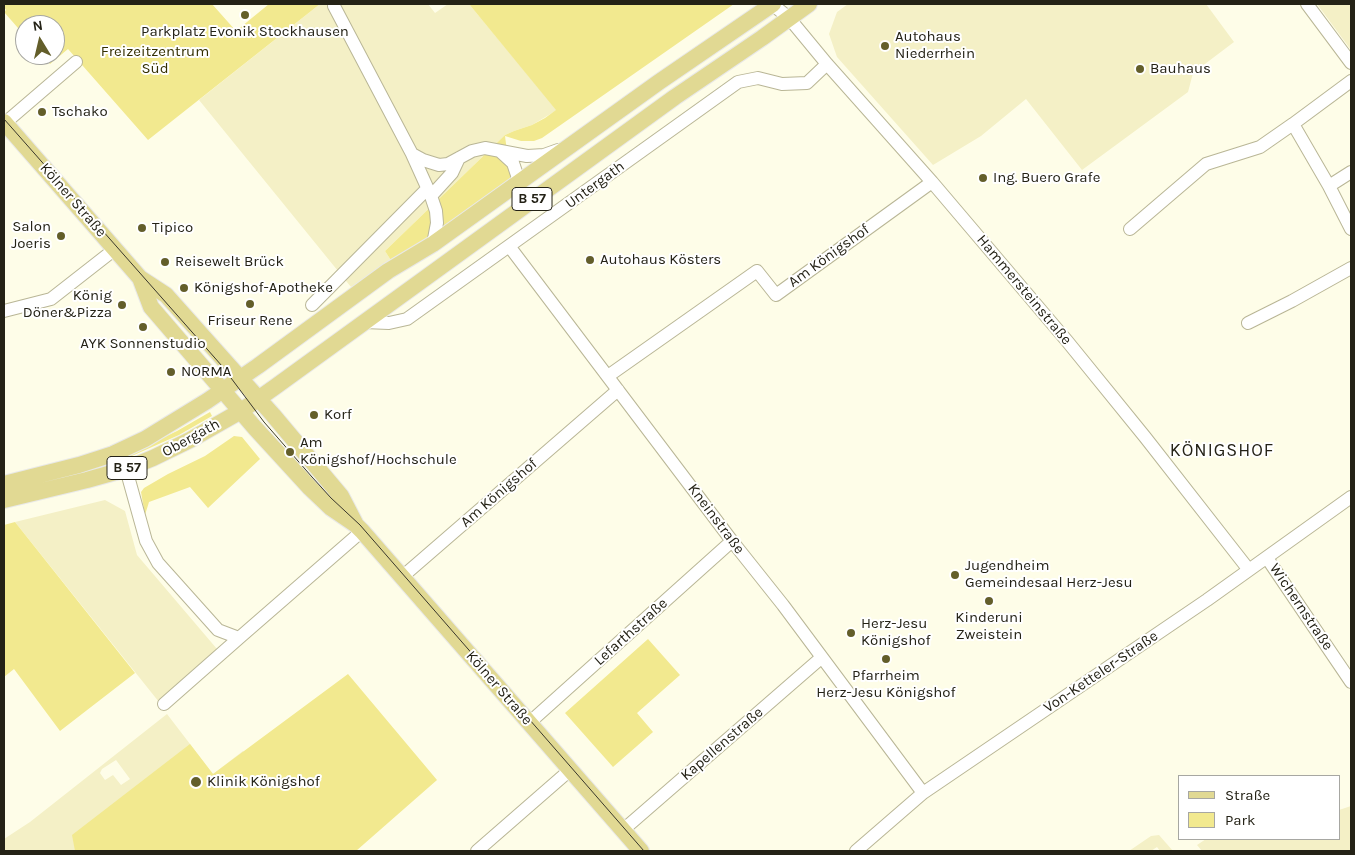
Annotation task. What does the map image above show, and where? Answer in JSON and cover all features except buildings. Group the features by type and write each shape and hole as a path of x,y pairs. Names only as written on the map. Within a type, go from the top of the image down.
{"main road":[{"name":"B 57","path":"240,378 388,271 433,244 659,82 773,4"},
{"name":"Untergath","path":"259,399 492,228 809,4"},
{"name":"Kölner Straße","path":"4,122 140,278 166,295 259,399 341,496 359,528 641,851"},
{"name":"B 57","path":"492,228 509,210 516,196 518,184"},
{"name":"Kölner Straße","path":"140,278 151,307 241,411 310,488 331,508 359,528"},
{"name":"Obergath","path":"4,484 79,465 113,454 145,439 240,378"},
{"name":"Obergath","path":"4,500 126,469 190,440 259,399"}],"street":[{"name":"Hammersteinstraße","path":"773,4 790,18 827,64 932,182 1087,364 1249,570"},
{"path":"1307,4 1351,63"},
{"path":"334,6 412,154 429,192 436,211 433,244"},
{"name":"Kölner Straße","path":"4,122 76,62"},
{"name":"Untergath","path":"364,322 389,323 408,318 738,82 758,78 782,84 807,83 827,64"},
{"path":"1130,230 1206,164 1260,147 1351,81"},
{"path":"1293,124 1329,186 1351,229"},
{"path":"412,154 439,165 448,164 472,151 485,148 527,156 544,155 572,145"},
{"path":"501,152 513,164 518,184"},
{"path":"312,306 429,192 452,173 459,158"},
{"path":"1329,186 1351,172"},
{"name":"Am Königshof","path":"608,376 757,271 776,295 932,182"},
{"name":"Kneinstraße","path":"509,246 732,541 783,605 923,793"},
{"path":"4,311 51,299 115,249"},
{"path":"1248,323 1351,268"},
{"name":"Am Königshof","path":"402,577 618,390"},
{"path":"126,469 146,541 158,563 218,630 240,638"},
{"name":"Von-Ketteler-Straße","path":"856,851 923,793 1267,558 1351,497"},
{"path":"164,704 240,638 359,528"},
{"name":"Lefarthstraße","path":"529,723 732,541"},
{"name":"Wichernstraße","path":"1267,558 1351,682"},
{"name":"Kapellenstraße","path":"623,830 821,658"},
{"path":"478,851 570,770"}],"shaded area":[{"path":"320,4 428,4 435,13 448,4 469,4 557,110 532,125 505,135 385,251 392,262 351,287 199,100"},
{"path":"848,4 1206,4 1234,42 1193,73 1188,92 1082,170 1026,99 981,136 933,165 837,57 829,34 837,12"},
{"path":"1317,4 1351,4 1351,50"},
{"path":"105,500 125,511 137,555 217,649 159,702 15,522"},
{"name":"Klinik Königshof","path":"167,714 213,774 243,751 318,851 4,851 4,839 30,822","holes":["116,760 130,779 121,785 113,775 105,780 100,773 102,769"]},
{"path":"1351,806 1351,851 1202,851 1197,845 1204,840 1340,840 1340,810"},
{"path":"1159,835 1173,851 1160,851 1157,847 1151,851 1129,851 1151,836"}],"green space":[{"name":"Freizeitzentrum Süd","path":"4,4 212,4 236,31 269,4 320,4 148,140 68,49 65,52 65,15 15,15 15,25 4,12 6,10"},
{"path":"469,4 734,4 542,138 534,141 521,141 505,136 511,182 392,262 385,251 505,135 532,125 556,110"},
{"path":"210,412 212,416 179,435 116,463 82,474 27,484 148,445"},
{"path":"234,436 242,437 260,459 208,508 190,487 149,502 145,515 141,492 144,488 205,456"},
{"path":"15,522 135,673 60,731 14,669 4,677 4,525"},
{"path":"648,639 680,675 637,713 653,732 613,767 565,713"},
{"path":"348,674 437,780 356,851 75,851 72,835 190,744 213,774"}],"tram line":[{"path":"4,119 222,366 264,422 312,477 360,525 644,851"}],"place":[{"name":"Parkplatz Evonik Stockhausen","path":"245,15"},
{"name":"Autohaus Niederrhein","path":"885,46"},
{"name":"Bauhaus","path":"1140,69"},
{"name":"Tschako","path":"42,112"},
{"name":"Ing. Buero Grafe","path":"983,178"},
{"name":"Tipico","path":"142,228"},
{"name":"Salon Joeris","path":"61,236"},
{"name":"Autohaus Kösters","path":"590,260"},
{"name":"Reisewelt Brück","path":"165,262"},
{"name":"Königshof-Apotheke","path":"184,288"},
{"name":"Friseur Rene","path":"250,304"},
{"name":"König Döner&Pizza","path":"122,305"},
{"name":"AYK Sonnenstudio","path":"143,327"},
{"name":"NORMA","path":"171,372"},
{"name":"Korf","path":"314,415"},
{"name":"Am Königshof/Hochschule","path":"290,452"},
{"name":"Jugendheim Gemeindesaal Herz-Jesu","path":"955,575"},
{"name":"Kinderuni Zweistein","path":"989,601"},
{"name":"Herz-Jesu Königshof","path":"851,633"},
{"name":"Pfarrheim Herz-Jesu Königshof","path":"886,659"},
{"name":"Klinik Königshof","path":"196,782"}],"district":[{"name":"KÖNIGSHOF","path":"1222,451"}]}
